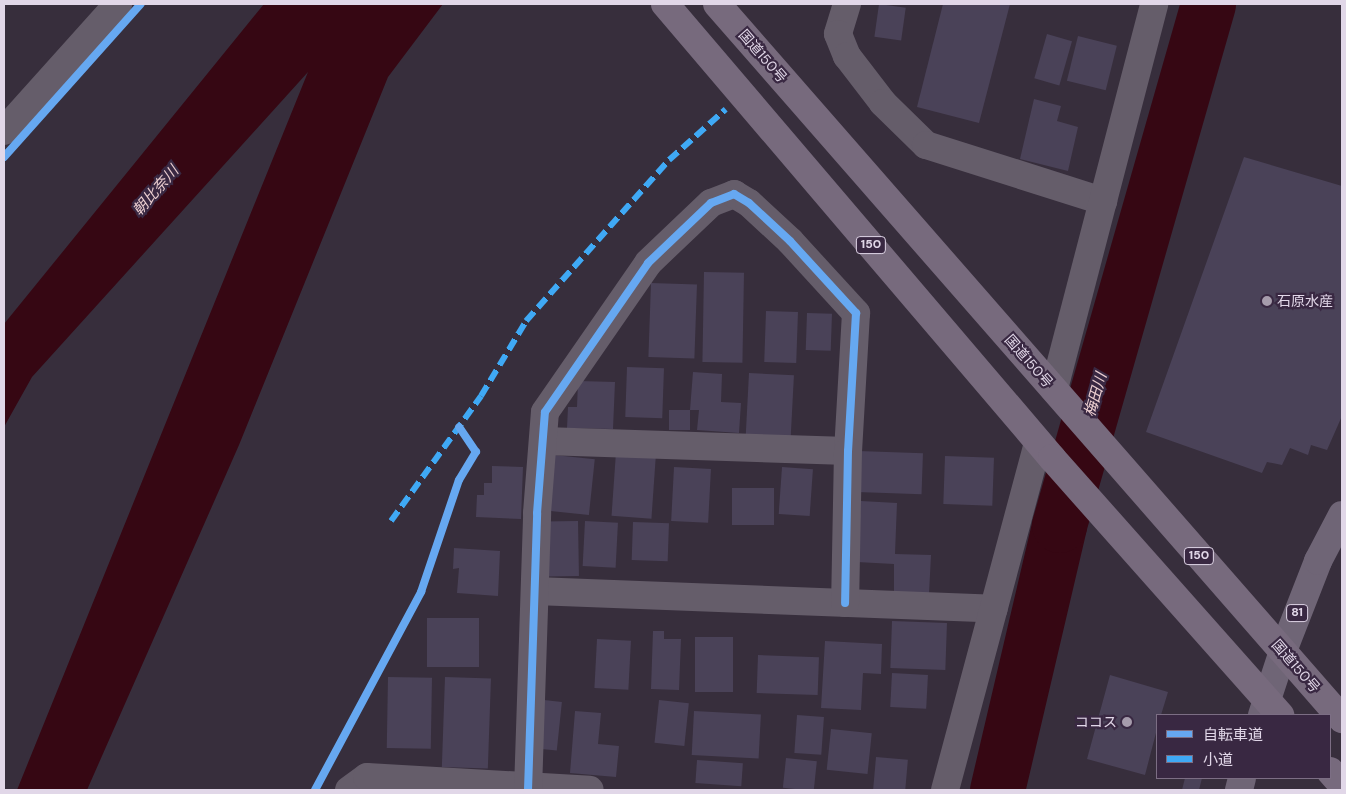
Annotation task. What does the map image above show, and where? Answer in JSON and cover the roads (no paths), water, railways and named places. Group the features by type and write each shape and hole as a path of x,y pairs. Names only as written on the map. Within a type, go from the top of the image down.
{"highway":[{"name":"150","path":"665,4 1269,710"},
{"name":"国道150号","path":"717,4 1342,719"},
{"path":"1331,772 1342,785"}],"main road":[{"name":"81","path":"1269,710 1282,650 1318,560 1342,515"}],"street":[{"path":"4,131 118,4"},
{"path":"847,4 838,34 847,56 883,103 926,145 1103,201"},
{"path":"1061,397 1103,201 1154,4"},
{"path":"528,788 537,513 545,412 554,396 648,263 711,203 734,194 749,203 790,241 856,313 848,450 845,603"},
{"path":"544,441 848,450"},
{"path":"945,790 994,609 1045,450"},
{"path":"535,591 994,609"},
{"path":"349,790 367,777 528,788 590,790"}],"water":[{"name":"朝比奈川","path":"264,4 443,4 388,77 239,445 87,790 17,790 308,72 32,377 4,427 4,324"}],"waterway":[{"name":"梅田川","path":"997,790 1059,525 1208,4"}],"place":[{"name":"石原水産","path":"1267,301"},
{"name":"ココス","path":"1127,722"}]}
